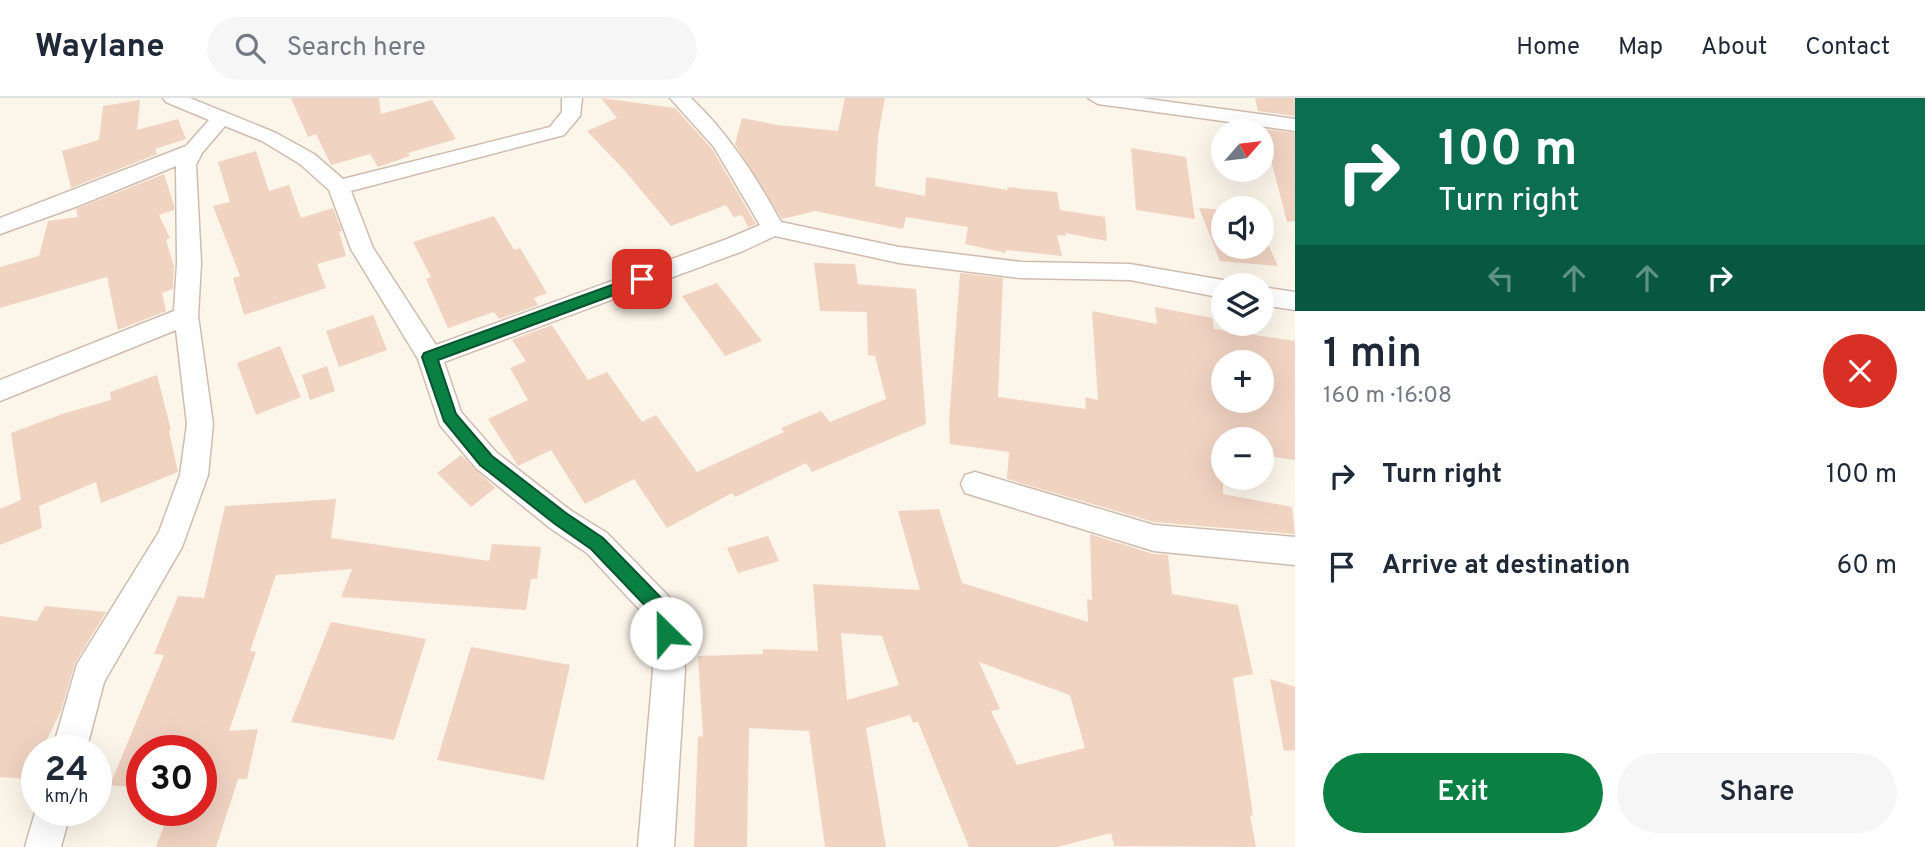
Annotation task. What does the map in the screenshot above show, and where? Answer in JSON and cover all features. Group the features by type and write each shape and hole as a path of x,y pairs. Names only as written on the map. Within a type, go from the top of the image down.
{"street":[{"path":"173,98 269,137 307,159 340,187 362,249 429,357 449,417 486,460 560,519 597,543 664,614 668,670 656,847"},
{"path":"340,187 557,131 573,112 572,98"},
{"path":"680,98 704,120 728,149 774,228"},
{"path":"1098,98 1295,125"},
{"path":"73,735 89,676 172,538 194,475 200,424 186,316 190,263 186,165 193,151 221,117"},
{"path":"0,226 193,151"},
{"path":"429,357 774,228 815,234 899,255 1021,270 1130,272 1211,287"},
{"path":"1274,298 1295,301"},
{"path":"0,391 186,316"},
{"path":"975,484 1154,538 1295,551"},
{"path":"43,847 49,826"}],"building":[{"path":"291,98 379,98 381,114 432,100 456,139 408,153 410,156 378,167 370,154 331,165 316,134 308,137"},
{"path":"601,98 675,108 712,149 756,224 748,227 742,215 734,217 726,205 671,226 587,131 617,118"},
{"path":"845,98 885,98 878,136 875,186 925,196 926,177 1008,190 1007,187 1057,192 1060,210 1105,217 1107,241 1065,233 1066,236 1057,235 1062,256 1006,250 1006,253 965,244 968,227 906,217 903,229 815,211 782,219 735,144 742,118 778,125 838,131"},
{"path":"1255,98 1295,98 1295,116 1258,111"},
{"path":"140,100 137,130 178,119 186,139 155,149 157,154 71,188 62,151 99,140 103,106"},
{"path":"1274,130 1295,133 1295,221 1287,222 1274,172"},
{"path":"1131,148 1186,157 1195,219 1136,210"},
{"path":"256,151 269,191 289,185 301,218 333,208 342,231 339,232 346,256 317,264 326,288 244,315 233,278 240,276 213,206 230,202 218,162"},
{"path":"164,174 174,205 174,210 159,215 170,238 166,240 174,266 173,289 162,293 166,311 118,330 107,277 0,308 0,267 39,256 48,221 78,217 76,209"},
{"path":"1199,208 1211,209 1211,238"},
{"path":"494,216 514,250 520,248 547,293 534,298 538,305 499,319 494,312 448,328 426,279 431,277 413,242"},
{"path":"1274,257 1278,266 1219,259"},
{"path":"814,263 855,264 858,284 916,289 926,424 812,472 806,463 735,497 732,493 667,528 634,479 585,504 551,450 518,466 488,419 528,400 510,368 526,361 512,340 552,325 588,380 607,372 642,422 656,415 697,472 784,432 781,428 821,411 830,422 886,399 875,356 868,355 867,312 820,311"},
{"path":"960,273 1003,278 998,397 1086,409 1085,397 1098,400 1092,311 1157,324 1155,307 1211,318 1211,336 1261,336 1295,341 1295,460 1274,457 1274,427 1211,427 1211,490 1223,490 1223,494 1292,507 1295,534 1154,522 1007,479 1009,452 950,444 949,421"},
{"path":"717,283 762,341 725,356 682,296"},
{"path":"373,315 387,350 339,367 326,331"},
{"path":"280,346 301,397 256,415 237,363"},
{"path":"327,366 335,391 310,400 302,375"},
{"path":"157,375 178,472 101,503 96,482 39,506 42,528 0,545 0,509 21,500 11,433 111,400 110,392"},
{"path":"461,455 495,488 471,507 437,473"},
{"path":"336,499 331,538 489,561 492,544 541,547 537,579 531,579 526,610 341,597 352,569 276,575 250,651 256,652 229,731 258,729 247,779 238,779 216,847 156,847 164,826 217,826 217,735 131,735 164,655 154,654 178,596 204,598 225,506"},
{"path":"939,509 962,583 1088,622 1087,599 1092,600 1090,534 1153,554 1168,555 1172,594 1238,605 1253,674 1233,678 1256,847 1114,846 1111,833 1057,847 969,847 918,722 913,723 910,715 866,728 886,847 825,847 809,731 749,728 747,847 694,847 698,736 703,737 698,656 763,654 763,649 818,651 813,584 920,590 898,511","holes":["841,633 882,636 899,685 847,700","979,662 1070,695 1085,748 1017,765 991,711 1000,709"]},
{"path":"768,536 779,561 738,573 727,548"},
{"path":"45,606 106,612 75,663 61,711 49,735 21,735 21,779 0,777 0,616 37,621"},
{"path":"331,622 426,639 394,740 291,722"},
{"path":"471,647 570,665 544,780 437,760"},
{"path":"1270,679 1295,687 1295,750 1284,751"},
{"path":"126,746 126,786 112,785"}],"route":[{"path":"642,279 429,357 449,417 486,460 560,519 597,543 664,614 666,633"}]}
